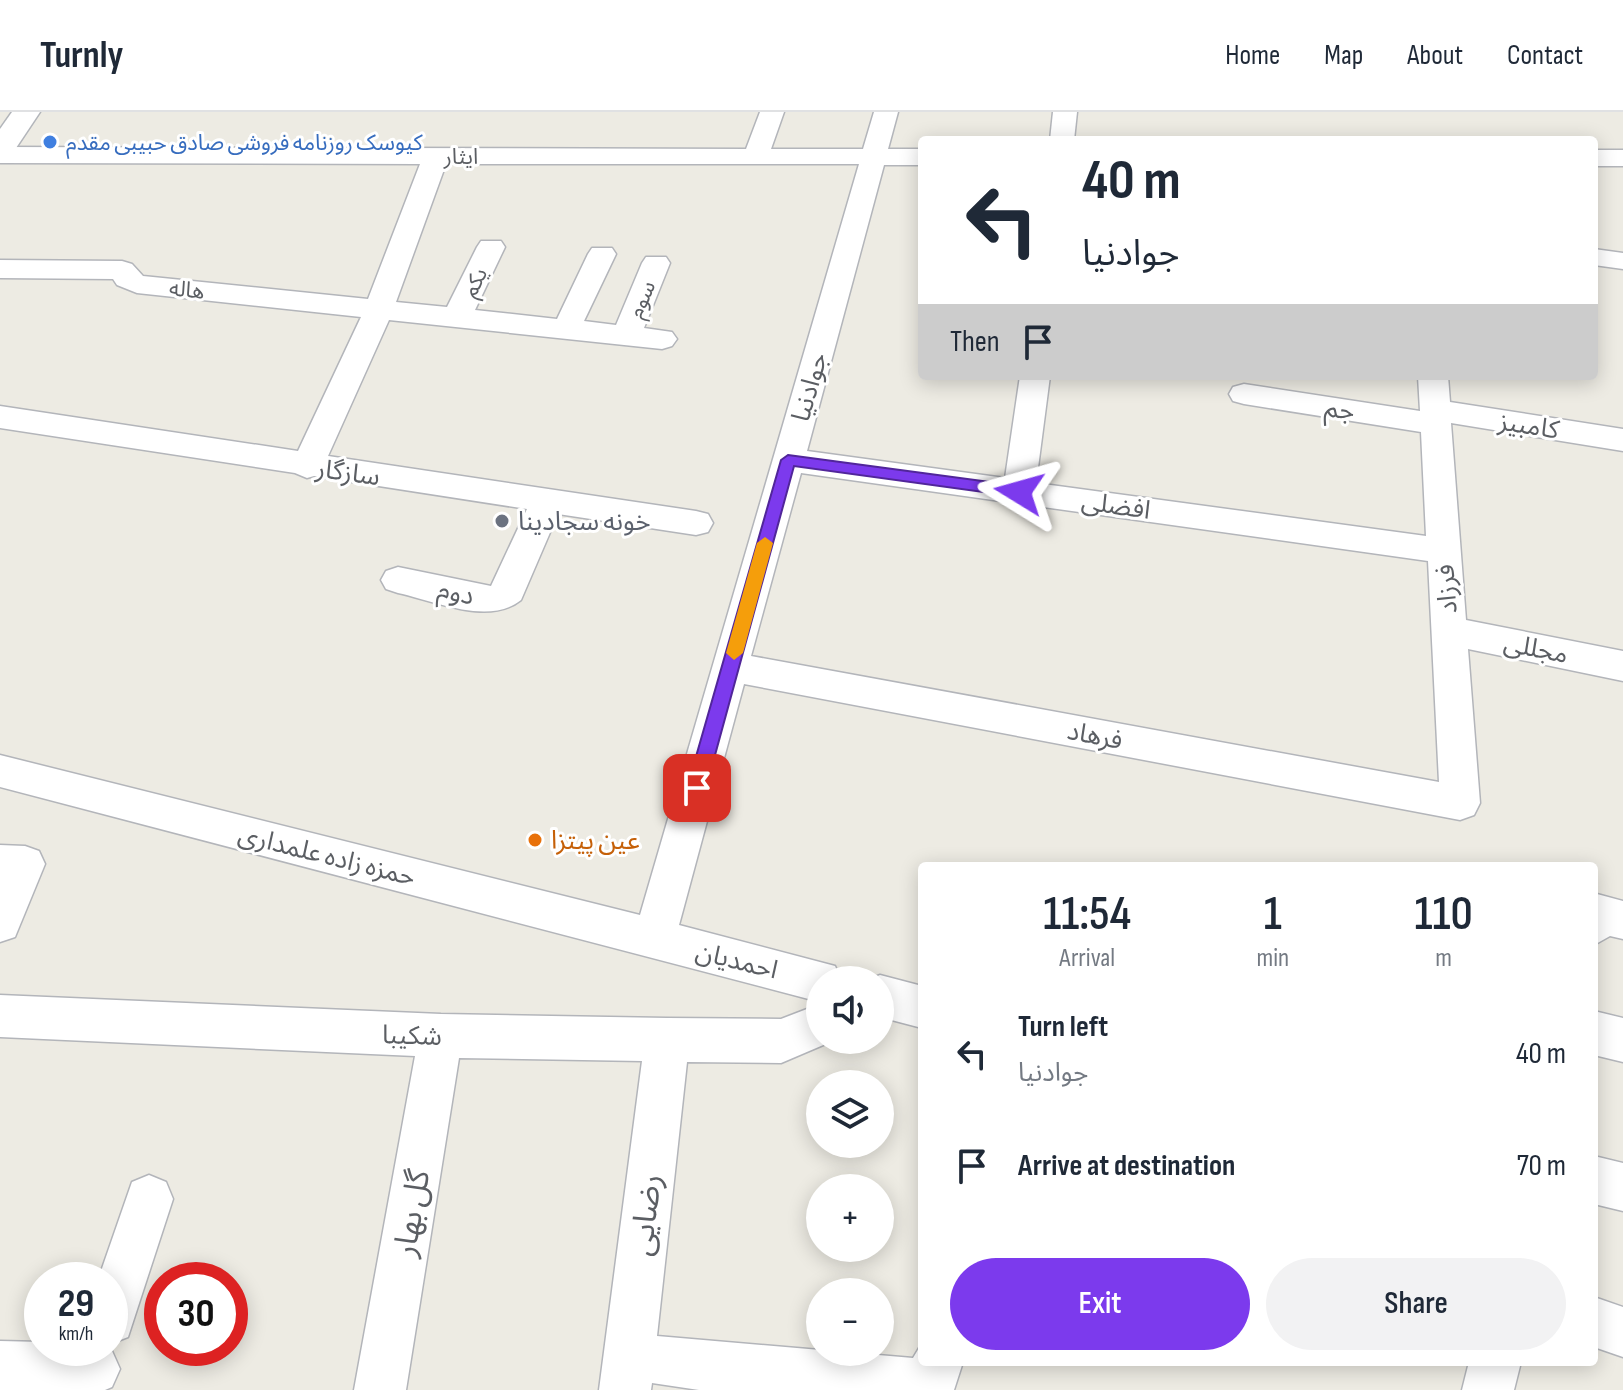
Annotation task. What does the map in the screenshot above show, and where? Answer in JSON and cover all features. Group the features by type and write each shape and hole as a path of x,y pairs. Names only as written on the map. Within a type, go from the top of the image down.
{"street":[{"path":"756,156 772,112"},
{"name":"جوادنیا","path":"654,939 886,112"},
{"path":"1062,136 1065,112"},
{"name":"ایثار","path":"8,136 436,156 918,157"},
{"path":"307,467 379,309 436,156"},
{"path":"1598,158 1623,158"},
{"name":"یکم","path":"457,317 491,247"},
{"path":"566,329 602,254"},
{"path":"1598,258 1623,261"},
{"name":"سوم","path":"626,335 656,263"},
{"name":"هاله","path":"0,269 122,270 127,279 137,284 662,339"},
{"path":"1019,492 1034,380"},
{"name":"جم","path":"1244,394 1435,403"},
{"name":"کامبیز","path":"1435,403 1623,440"},
{"name":"فرزاد","path":"1435,403 1460,803"},
{"name":"سازگار","path":"0,417 307,467 696,523"},
{"name":"افضلی","path":"788,460 1444,551"},
{"name":"دوم","path":"398,580 489,600 500,598 509,591 547,500"},
{"name":"مجللی","path":"1449,631 1623,666"},
{"name":"فرهاد","path":"730,667 1460,803"},
{"name":"حمزه زاده علمداری","path":"0,771 654,939"},
{"path":"0,863 25,864 0,923"},
{"name":"احمدیان","path":"654,939 806,977"},
{"path":"894,1000 918,1006"},
{"name":"شکیبا","path":"0,1016 441,1036 781,1041 806,1031"},
{"path":"1598,1034 1623,1040"},
{"name":"گل بهار","path":"380,1390 441,1036"},
{"name":"رضایی","path":"642,1375 667,1040"},
{"path":"1598,1181 1623,1187"},
{"path":"128,1264 149,1199"},
{"path":"1598,1323 1623,1332"},
{"path":"642,1375 922,1384 935,1375 936,1366"},
{"path":"1488,1390 1494,1366"},
{"path":"0,1367 94,1369"}],"slow traffic":[{"path":"734,653 765,543"}],"place":[{"name":"کیوسک روزنامه فروشی صادق حبیبی مقدم","path":"50,142"},
{"name":"خونه سجادینا","path":"502,521"},
{"name":"عین پیتزا","path":"535,840"}],"route":[{"path":"697,788 788,460 1019,492"}]}
